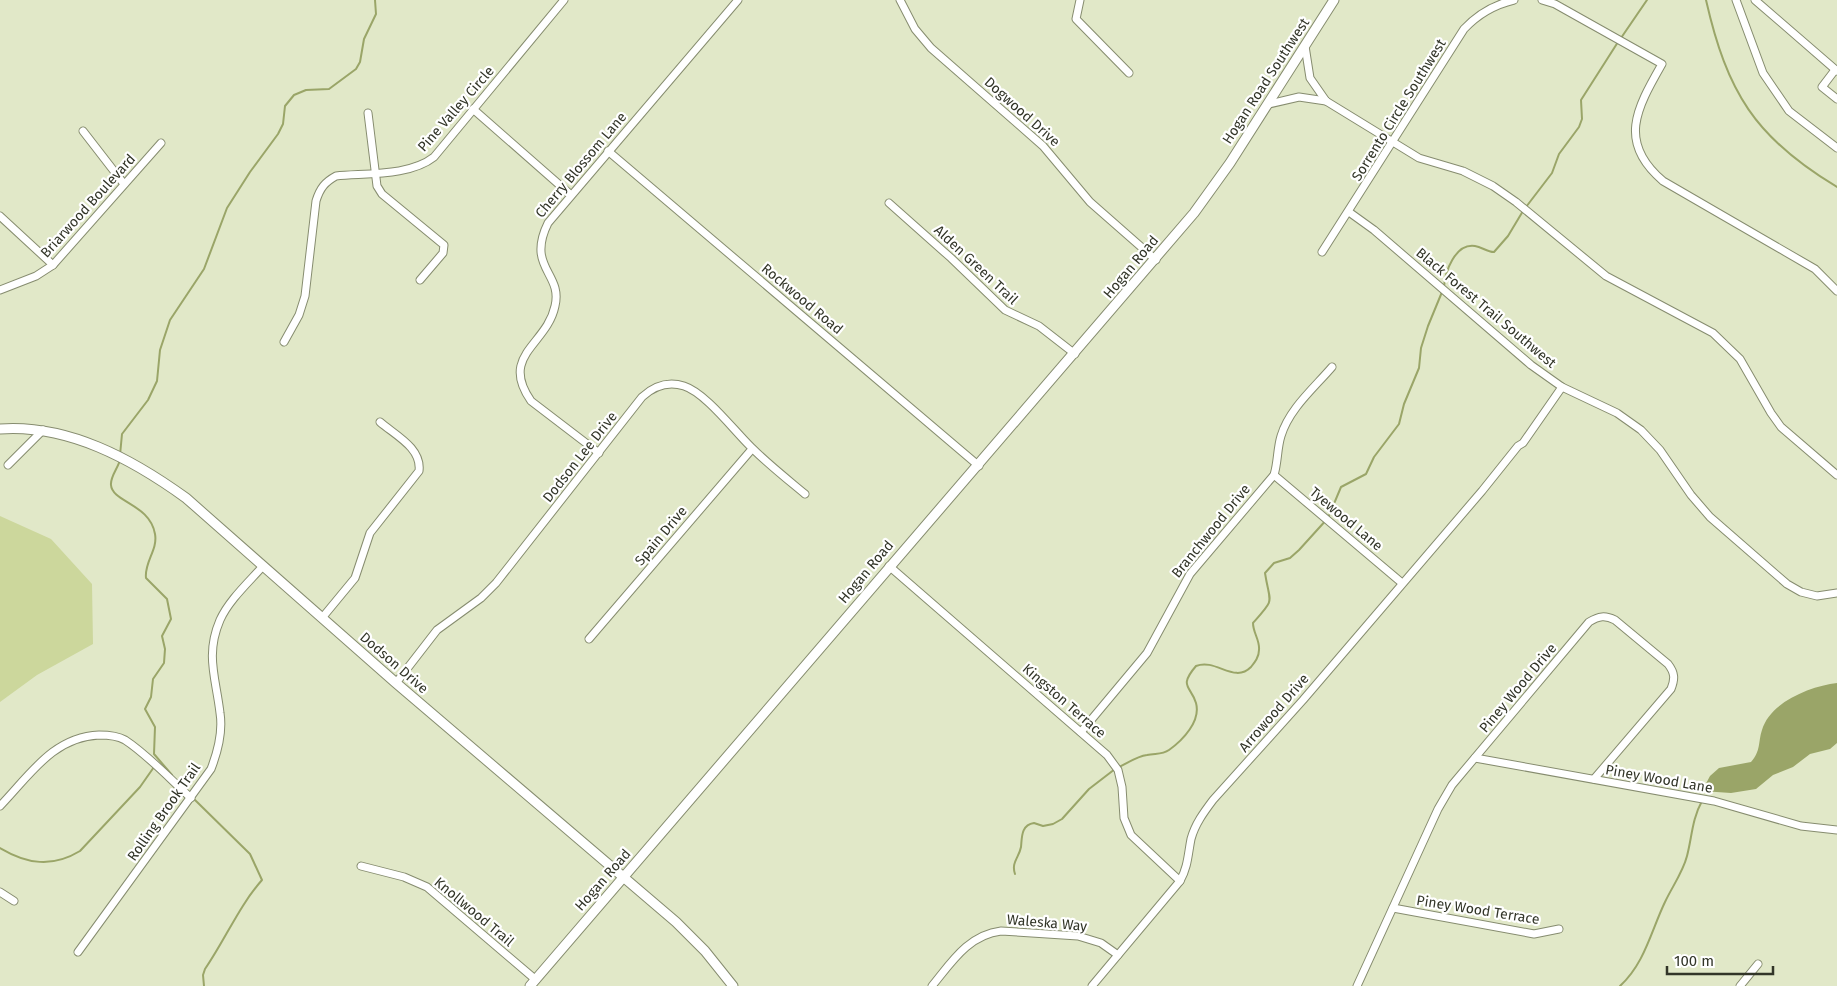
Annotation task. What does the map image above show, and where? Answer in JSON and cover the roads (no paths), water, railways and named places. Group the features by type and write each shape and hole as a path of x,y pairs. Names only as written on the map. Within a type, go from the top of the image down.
{"street":[{"name":"Pine Valley Circle","path":"284,342 299,315 305,296 316,201 319,190 326,182 336,176 411,169 425,164 564,0"},
{"name":"Cherry Blossom Lane","path":"599,453 531,401 523,390 520,377 524,355 550,320 556,304 554,285 540,256 541,236 548,223 571,194 738,0"},
{"name":"Dogwood Drive","path":"900,0 916,29 931,48 1043,146 1090,202 1156,260"},
{"path":"1080,0 1076,19 1129,74"},
{"name":"Hogan Road Southwest","path":"1221,176 1334,0"},
{"name":"Sorrento Circle Southwest","path":"1322,252 1350,212 1464,29 1482,13 1514,0"},
{"path":"1542,0 1555,4 1662,64 1641,101 1634,128 1638,150 1651,171 1663,181 1815,269 1837,291"},
{"path":"1736,0 1763,73 1790,111 1837,148"},
{"path":"1755,0 1836,71 1822,87 1837,99"},
{"path":"1305,46 1310,78 1326,101 1419,158 1462,171 1494,186 1606,276 1713,333 1740,359 1770,413 1781,427 1837,475"},
{"path":"1269,104 1299,97 1326,101"},
{"path":"473,109 571,194"},
{"path":"368,113 374,172 382,194 444,245 443,253 420,280"},
{"path":"83,131 124,184"},
{"name":"Briarwood Boulevard","path":"0,290 36,276 53,265 161,143"},
{"name":"Rockwood Road","path":"608,151 979,466"},
{"name":"Hogan Road","path":"533,983 889,566 979,466 1156,260 1221,176"},
{"name":"Alden Green Trail","path":"889,203 951,258 1005,310 1016,317 1039,326 1075,354"},
{"name":"Black Forest Trail Southwest","path":"1350,212 1374,230 1531,365 1562,387 1617,413 1641,430 1660,450 1691,495 1710,517 1787,584 1802,592 1817,596 1837,593"},
{"path":"0,216 53,265"},
{"name":"Branchwood Drive","path":"1081,732 1147,653 1190,574 1274,474 1278,464 1280,438 1286,422 1332,367"},
{"name":"Dodson Lee Drive","path":"396,683 438,630 481,598 496,583 642,397 658,386 672,384 686,387 694,392 718,412 752,449 804,494"},
{"name":"Arrowood Drive","path":"1092,986 1180,881 1187,870 1192,837 1200,817 1533,431 1562,387"},
{"path":"322,618 356,578 370,533 419,471 420,464 414,450 380,422"},
{"name":"Dodson Drive","path":"0,429 42,430 85,442 152,474 186,498 396,683 682,928 705,951 733,986"},
{"path":"8,465 42,430"},
{"name":"Spain Drive","path":"590,639 752,449"},
{"name":"Tyewood Lane","path":"1274,474 1402,583"},
{"name":"Rolling Brook Trail","path":"78,952 211,769 220,740 220,713 211,665 212,646 217,627 234,599 263,566"},
{"name":"Kingston Terrace","path":"889,566 1107,755 1118,770 1122,787 1124,818 1131,835 1180,881"},
{"name":"Piney Wood Drive","path":"1357,986 1438,809 1452,785 1589,622 1597,617 1607,616 1615,620 1668,664 1673,671 1674,680 1670,689 1594,779"},
{"path":"0,806 53,750 68,741 84,736 105,735 125,740 191,798"},
{"name":"Piney Wood Lane","path":"1475,758 1714,801 1792,824 1837,830"},
{"name":"Knollwood Trail","path":"361,866 404,877 427,887 533,983"},
{"path":"0,892 14,901"},
{"name":"Piney Wood Terrace","path":"1393,908 1534,934 1545,933 1559,928"},
{"name":"Waleska Way","path":"932,986 964,948 978,937 989,933 1078,936 1101,943 1118,955"},
{"path":"1740,986 1758,964"}],"waterway":[{"path":"120,455 122,434 148,400 157,381 160,350 170,320 204,269 227,208 278,134 283,124 285,106 294,95 306,90 329,89 356,69 360,62 364,39 376,14 375,0"},
{"path":"1621,38 1647,0"},
{"path":"1706,0 1724,61 1735,87 1749,110 1765,131 1785,150 1809,169 1837,187"},
{"path":"1526,207 1552,173 1559,154 1579,127 1582,119 1581,100 1618,42"},
{"path":"1444,287 1446,274 1452,260 1462,249 1468,246 1475,246 1494,252 1508,236 1523,211"},
{"path":"1119,767 1140,757 1166,752 1180,741 1190,729 1197,710 1194,697 1187,686 1187,682 1196,666 1203,664 1211,665 1238,673 1245,672 1251,667 1258,655 1259,646 1253,623 1270,600 1265,573 1274,563 1290,558 1328,518 1341,487 1366,474 1374,457 1399,424 1404,404 1419,368 1421,348 1428,326 1442,292"},
{"path":"120,460 111,485 113,491 118,496 139,510 152,524 155,534 155,545 147,567 146,578 167,599 171,619 162,636 165,649 164,663 153,679 151,697 145,709 155,727 154,754 172,775"},
{"path":"0,848 20,858 40,862 59,860 80,851 140,787 154,767"},
{"path":"1015,874 1015,863 1020,851 1024,829 1030,824 1034,823 1043,826 1053,824 1062,819 1089,789 1115,769"},
{"path":"194,799 250,854 262,880 246,901 205,969 203,975 204,986"},
{"path":"1620,986 1629,977 1642,957 1665,902 1683,868 1694,821 1702,801"}]}
